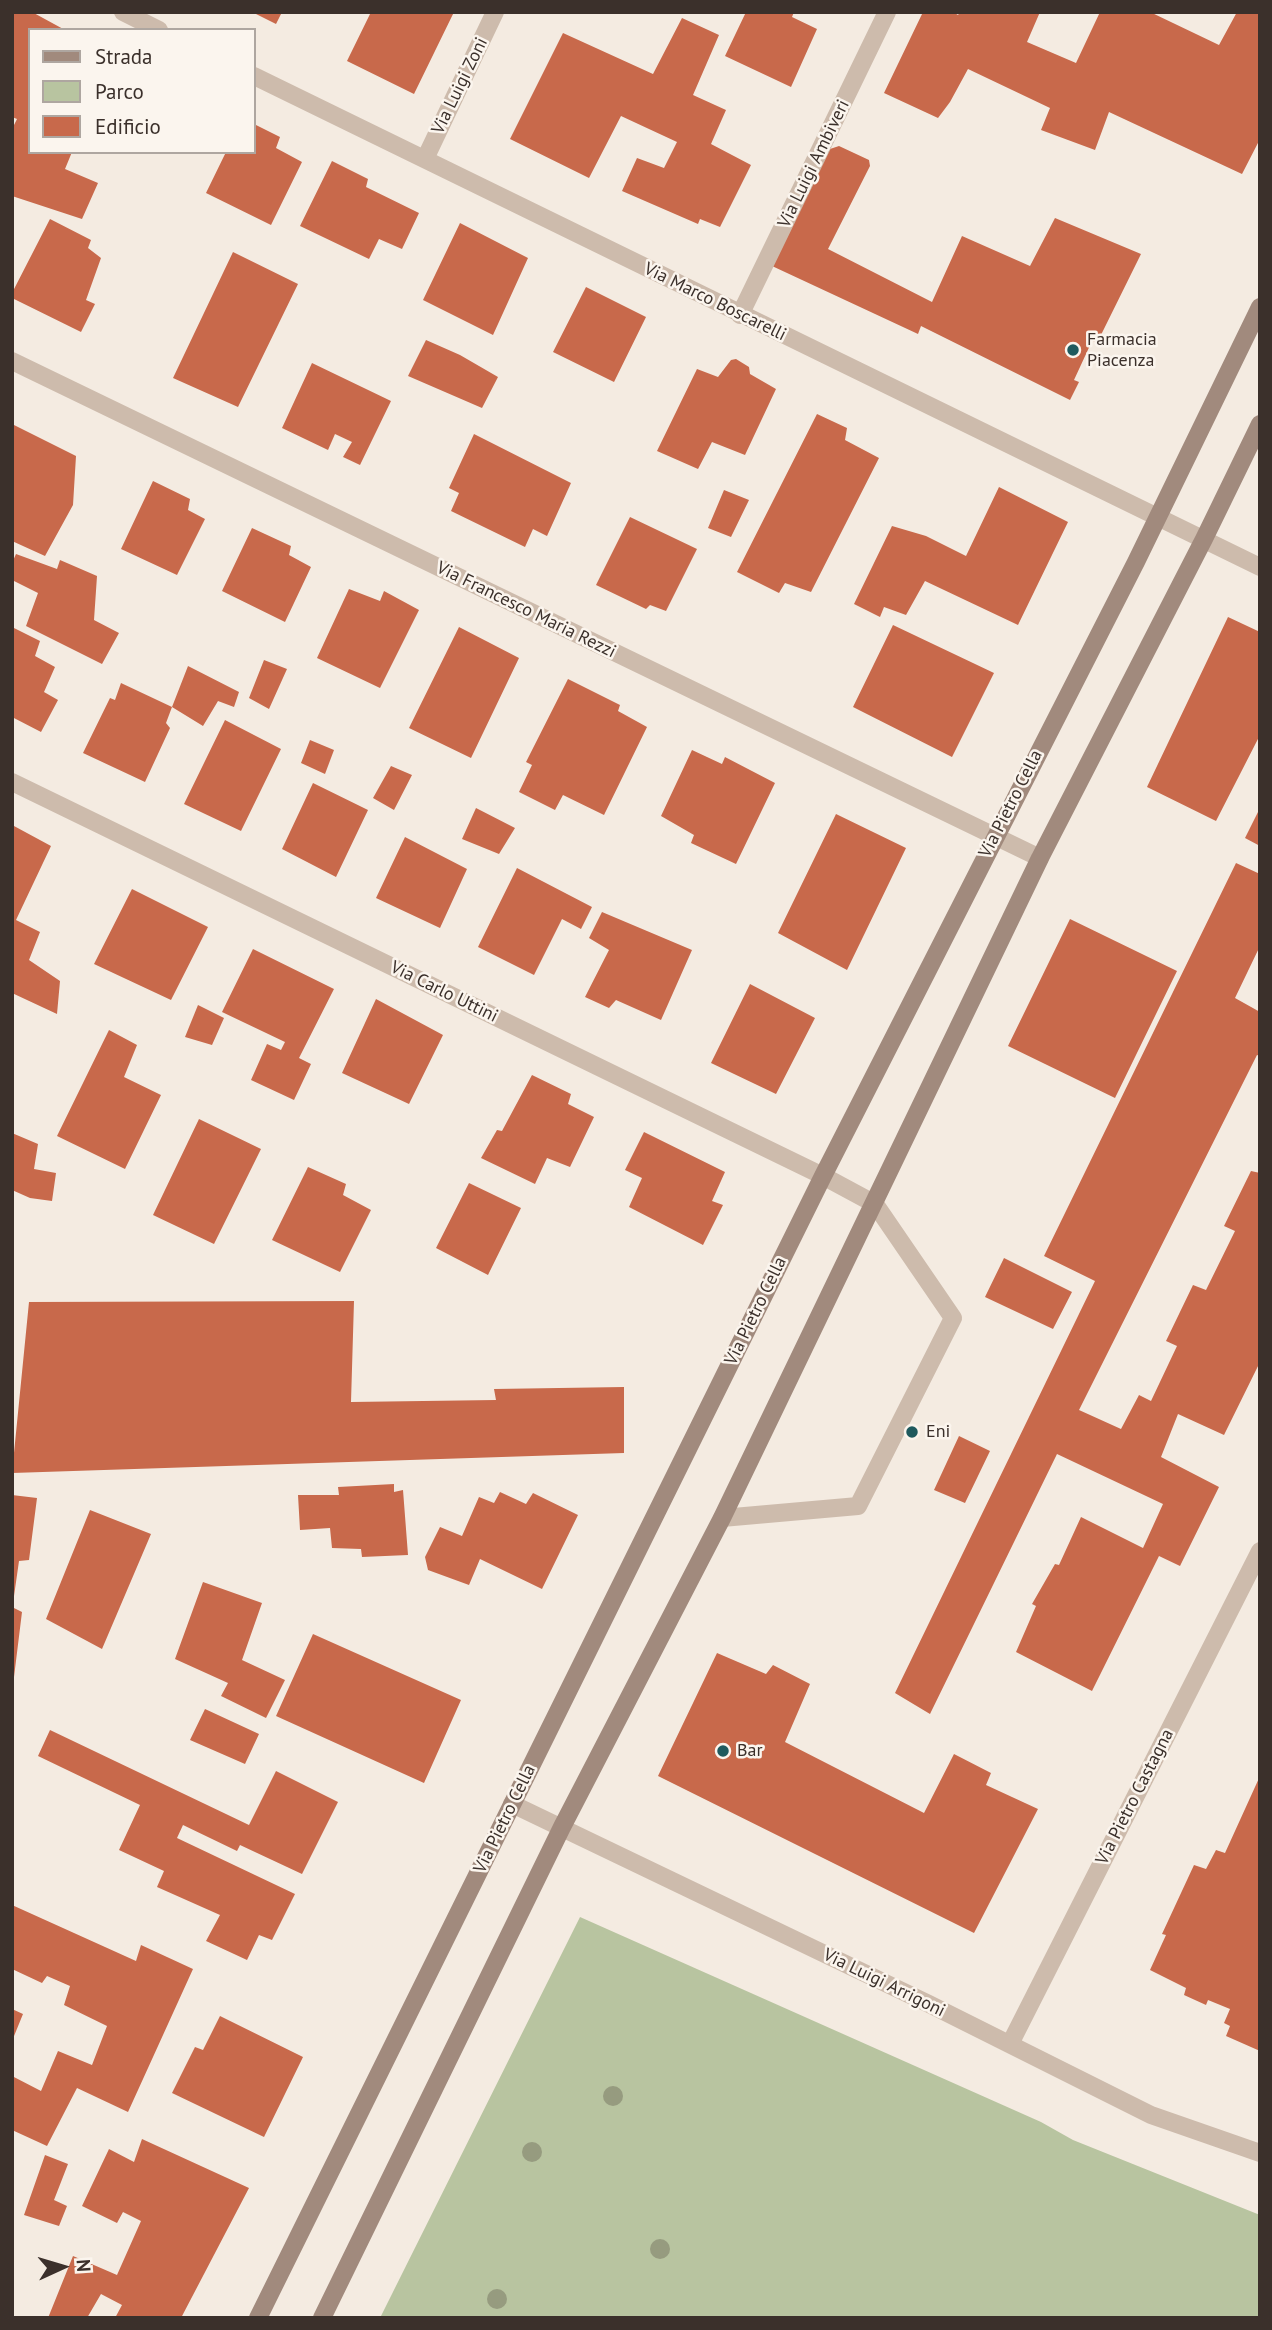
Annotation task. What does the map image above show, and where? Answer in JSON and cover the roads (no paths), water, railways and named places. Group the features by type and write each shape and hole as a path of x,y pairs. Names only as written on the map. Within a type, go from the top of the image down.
{"main road":[{"name":"Via Pietro Cella","path":"257,2318 823,1176 1129,575 1260,307"},
{"path":"322,2318 562,1827 722,1518 1040,858 1260,424"}],"street":[{"path":"123,12 155,28"},
{"name":"Via Luigi Zoni","path":"425,159 495,12"},
{"name":"Via Luigi Ambiveri","path":"740,315 887,12"},
{"name":"Via Marco Boscarelli","path":"256,77 1260,566"},
{"name":"Via Francesco Maria Rezzi","path":"12,361 1040,858"},
{"name":"Via Carlo Uttini","path":"12,782 823,1176 875,1204"},
{"path":"722,1518 858,1506 953,1318 875,1204"},
{"name":"Via Pietro Castagna","path":"1010,2044 1260,1551"},
{"name":"Via Luigi Arrigoni","path":"512,1804 1010,2044 1151,2115 1260,2153"}],"place":[{"name":"Farmacia Piacenza","path":"1073,350"},
{"name":"Eni","path":"912,1432"},
{"name":"Bar","path":"723,1751"}]}
